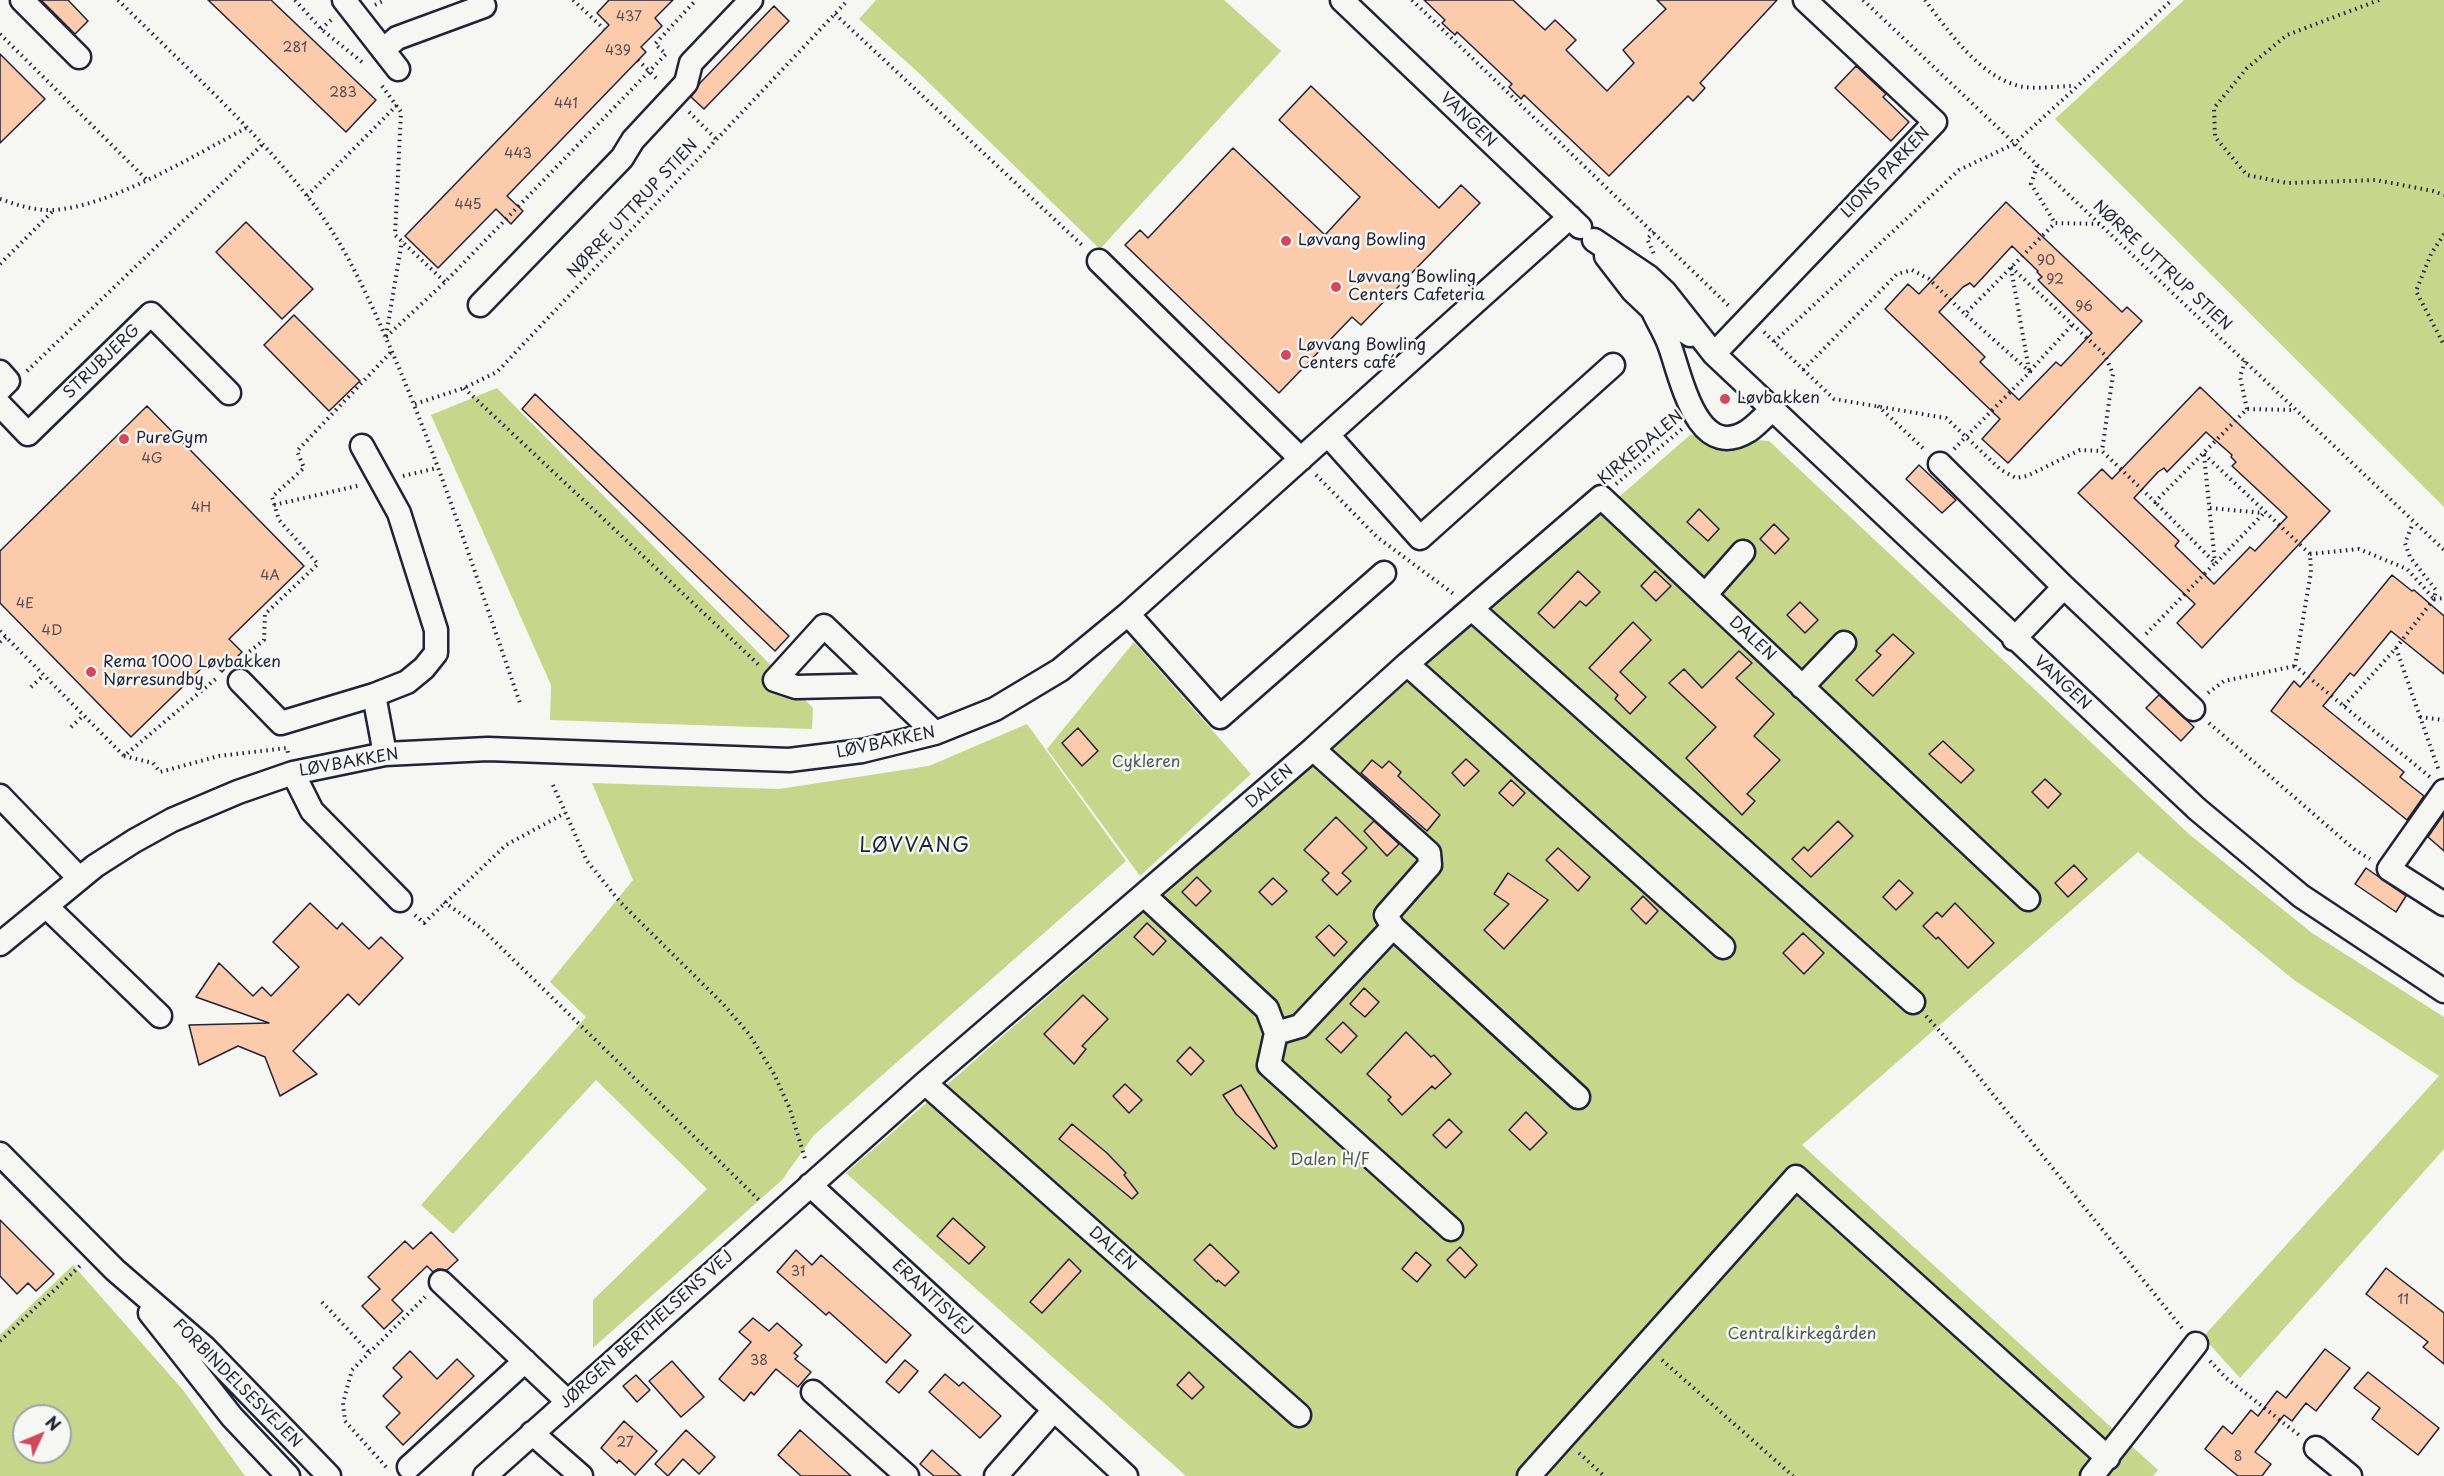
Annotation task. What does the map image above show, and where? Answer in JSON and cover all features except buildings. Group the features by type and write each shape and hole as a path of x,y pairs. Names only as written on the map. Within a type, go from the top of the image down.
{"street":[{"path":"22,0 79,57"},
{"path":"344,0 375,58 398,69"},
{"path":"480,305 622,158 633,140 686,83 691,63 751,0"},
{"name":"VANGEN","path":"1342,0 1594,240 1633,291 1652,309 1710,349"},
{"name":"LIONS PARKEN","path":"1710,349 1935,122 1805,0"},
{"path":"375,58 397,38 484,6"},
{"name":"LØVBAKKEN","path":"0,944 79,878 134,841 172,820 238,792 293,773 385,754 488,749 789,760 862,751 935,734 995,709 1060,670 1128,614 1570,217"},
{"name":"VANGEN","path":"1594,240 1649,277 1665,292 1710,349 2014,639 2198,809 2301,896 2444,991"},
{"path":"1098,261 1301,459"},
{"path":"1652,309 1669,342 1686,396 1696,417 1706,430 1720,437 1734,436 1748,431 1772,409"},
{"name":"STRUBJERG","path":"0,405 28,434 151,314 229,393"},
{"path":"1328,435 1420,538 1613,365"},
{"path":"233,672 281,723 374,695 407,682 424,668 436,653 436,630 399,513 362,446"},
{"path":"1940,464 2064,587 2193,709"},
{"name":"DALEN","path":"810,1185 1601,497 2028,899"},
{"path":"1705,595 1743,552"},
{"path":"1128,614 1220,717 1383,573"},
{"path":"2014,639 2064,587"},
{"path":"1472,609 1913,1002"},
{"path":"884,685 796,687 775,680 824,626 935,734"},
{"path":"1802,687 1844,643"},
{"path":"1407,664 1723,947"},
{"path":"374,695 385,754"},
{"path":"1313,749 1429,853 1430,865 1386,915 1393,927 1578,1097"},
{"path":"293,773 312,812 400,900"},
{"path":"2440,782 2389,870 2444,904"},
{"path":"0,796 79,878"},
{"path":"1144,895 1267,1009 1276,1033 1269,1065 1451,1229"},
{"path":"46,906 160,1016"},
{"path":"1276,1033 1300,1026 1393,927"},
{"name":"DALEN","path":"925,1083 1299,1415"},
{"name":"FORBINDELSESVEJEN","path":"0,1154 115,1270 232,1417 288,1476"},
{"path":"1529,1476 1796,1177 2108,1458"},
{"name":"JØRGEN BERTHELSENS VEJ","path":"485,1476 810,1185"},
{"name":"ERANTISVEJ","path":"810,1185 1126,1476"},
{"name":"FORBINDELSESVEJEN","path":"115,1270 204,1347 329,1476"},
{"path":"441,1282 567,1401"},
{"path":"2092,1476 2196,1344"},
{"path":"400,1469 525,1361"},
{"path":"813,1392 907,1476"},
{"path":"996,1476 1054,1410"},
{"path":"532,1433 581,1476"},
{"path":"2316,1448 2350,1476"}],"path":[{"path":"118,0 262,144 307,196 346,254 415,404 520,703"},
{"path":"295,0 321,29 375,58"},
{"path":"573,0 604,29"},
{"path":"386,337 445,282 666,54 655,44 696,0"},
{"name":"NØRRE UTTRUP STIEN","path":"415,404 464,388 496,372 848,0"},
{"path":"1412,0 1741,316 1757,325 1834,399 1946,418 2001,470 2016,478 2028,476 2080,450 2102,451 2215,563"},
{"name":"NØRRE UTTRUP STIEN","path":"1863,0 2444,550"},
{"path":"1925,0 1954,39 1975,60 2002,79 2024,87 2076,86"},
{"path":"1774,342 1959,170 2014,144 2172,0"},
{"path":"2379,0 2287,34 2247,68 2214,108 2215,137 2247,175 2287,183 2376,180 2444,195"},
{"path":"835,14 1098,261"},
{"path":"0,34 146,179"},
{"path":"379,82 401,112 395,235 445,282"},
{"path":"307,196 396,105"},
{"path":"0,199 25,208 54,210 103,199 246,128"},
{"path":"3,381 29,370 262,144"},
{"path":"2037,166 2031,184 2055,223"},
{"path":"0,264 54,210"},
{"path":"1965,314 2055,223 2100,224"},
{"path":"2444,234 2431,254 2416,291 2444,345"},
{"path":"386,337 402,241"},
{"path":"2011,267 2104,355 2113,374 2102,451"},
{"path":"2011,267 2030,372"},
{"path":"1803,370 1897,274 1912,270 1929,279 2030,372"},
{"path":"1877,406 1940,464 2030,372 2072,325"},
{"path":"124,756 233,672 264,640 266,614 318,564 279,520 272,497 304,468 297,451 392,351"},
{"path":"2245,361 2240,377 2247,409"},
{"path":"464,388 775,680"},
{"path":"2156,502 2247,409 2295,410"},
{"name":"KIRKEDALEN","path":"1601,497 1696,417"},
{"path":"2204,454 2215,563"},
{"path":"2204,454 2310,554 2311,572 2295,666"},
{"path":"1301,459 1377,537 1433,577 1472,609"},
{"path":"274,505 437,468"},
{"path":"2210,508 2264,513"},
{"path":"2128,646 2264,513"},
{"path":"2344,706 2396,648 2434,599 2436,590 2410,557 2405,543 2413,523"},
{"path":"2310,554 2359,549 2406,570 2434,599"},
{"path":"2434,599 2444,598"},
{"path":"0,631 124,756 153,763 160,772 219,756 286,748 293,773"},
{"path":"0,642 6,637"},
{"path":"2396,648 2440,782"},
{"path":"2295,666 2440,782"},
{"path":"2295,666 2224,681 2212,687 2193,709 2355,850 2389,870"},
{"path":"31,687 44,675"},
{"path":"71,728 84,715"},
{"path":"2420,717 2444,720"},
{"path":"553,785 588,861 621,903 723,1004 749,1034 774,1074 790,1109 803,1148 810,1185"},
{"path":"400,900 424,923 506,845 565,813"},
{"path":"444,902 481,928 775,1216"},
{"path":"1913,1002 1962,1056 2226,1378 2316,1448"},
{"path":"0,1341 97,1251"},
{"path":"400,1469 345,1421 343,1403 352,1370 441,1282"},
{"path":"322,1302 369,1352"},
{"path":"1645,1346 1792,1476"},
{"path":"1562,1439 1604,1476"}],"green space":[{"path":"876,0 1224,0 1281,51 1100,249 921,75 859,19"},
{"path":"2184,0 2444,0 2444,507 2055,119"},
{"path":"497,388 813,708 812,729 550,720 551,685 431,415"},
{"name":"Dalen H/F","path":"1690,435 1769,441 2190,835 2312,933 2444,1017 2444,1149 2240,1378 2203,1337 2439,1076 2294,980 2138,852 1802,1145 2158,1470 2153,1476 1186,1476 846,1173"},
{"name":"Cykleren","path":"1134,642 1251,774 1140,876 1047,749"},
{"path":"1027,724 1126,861 814,1135 782,1180 593,1348 593,1300 707,1189 596,1080 453,1234 421,1205 586,1017 550,982 633,880 592,783 779,789 929,766"},
{"path":"73,1265 183,1390 245,1476 0,1476 0,1335"}],"place":[{"name":"Løvvang Bowling","path":"1286,241"},
{"name":"Løvvang Bowling Centers Cafeteria","path":"1336,287"},
{"name":"Løvvang Bowling Centers café","path":"1286,355"},
{"name":"Løvbakken","path":"1725,399"},
{"name":"PureGym","path":"124,439"},
{"name":"Rema 1000 Løvbakken Nørresundby","path":"91,672"}],"district":[{"name":"LØVVANG","path":"915,846"}],"park label":[{"name":"Centralkirkegården","path":"1802,1335"}]}
